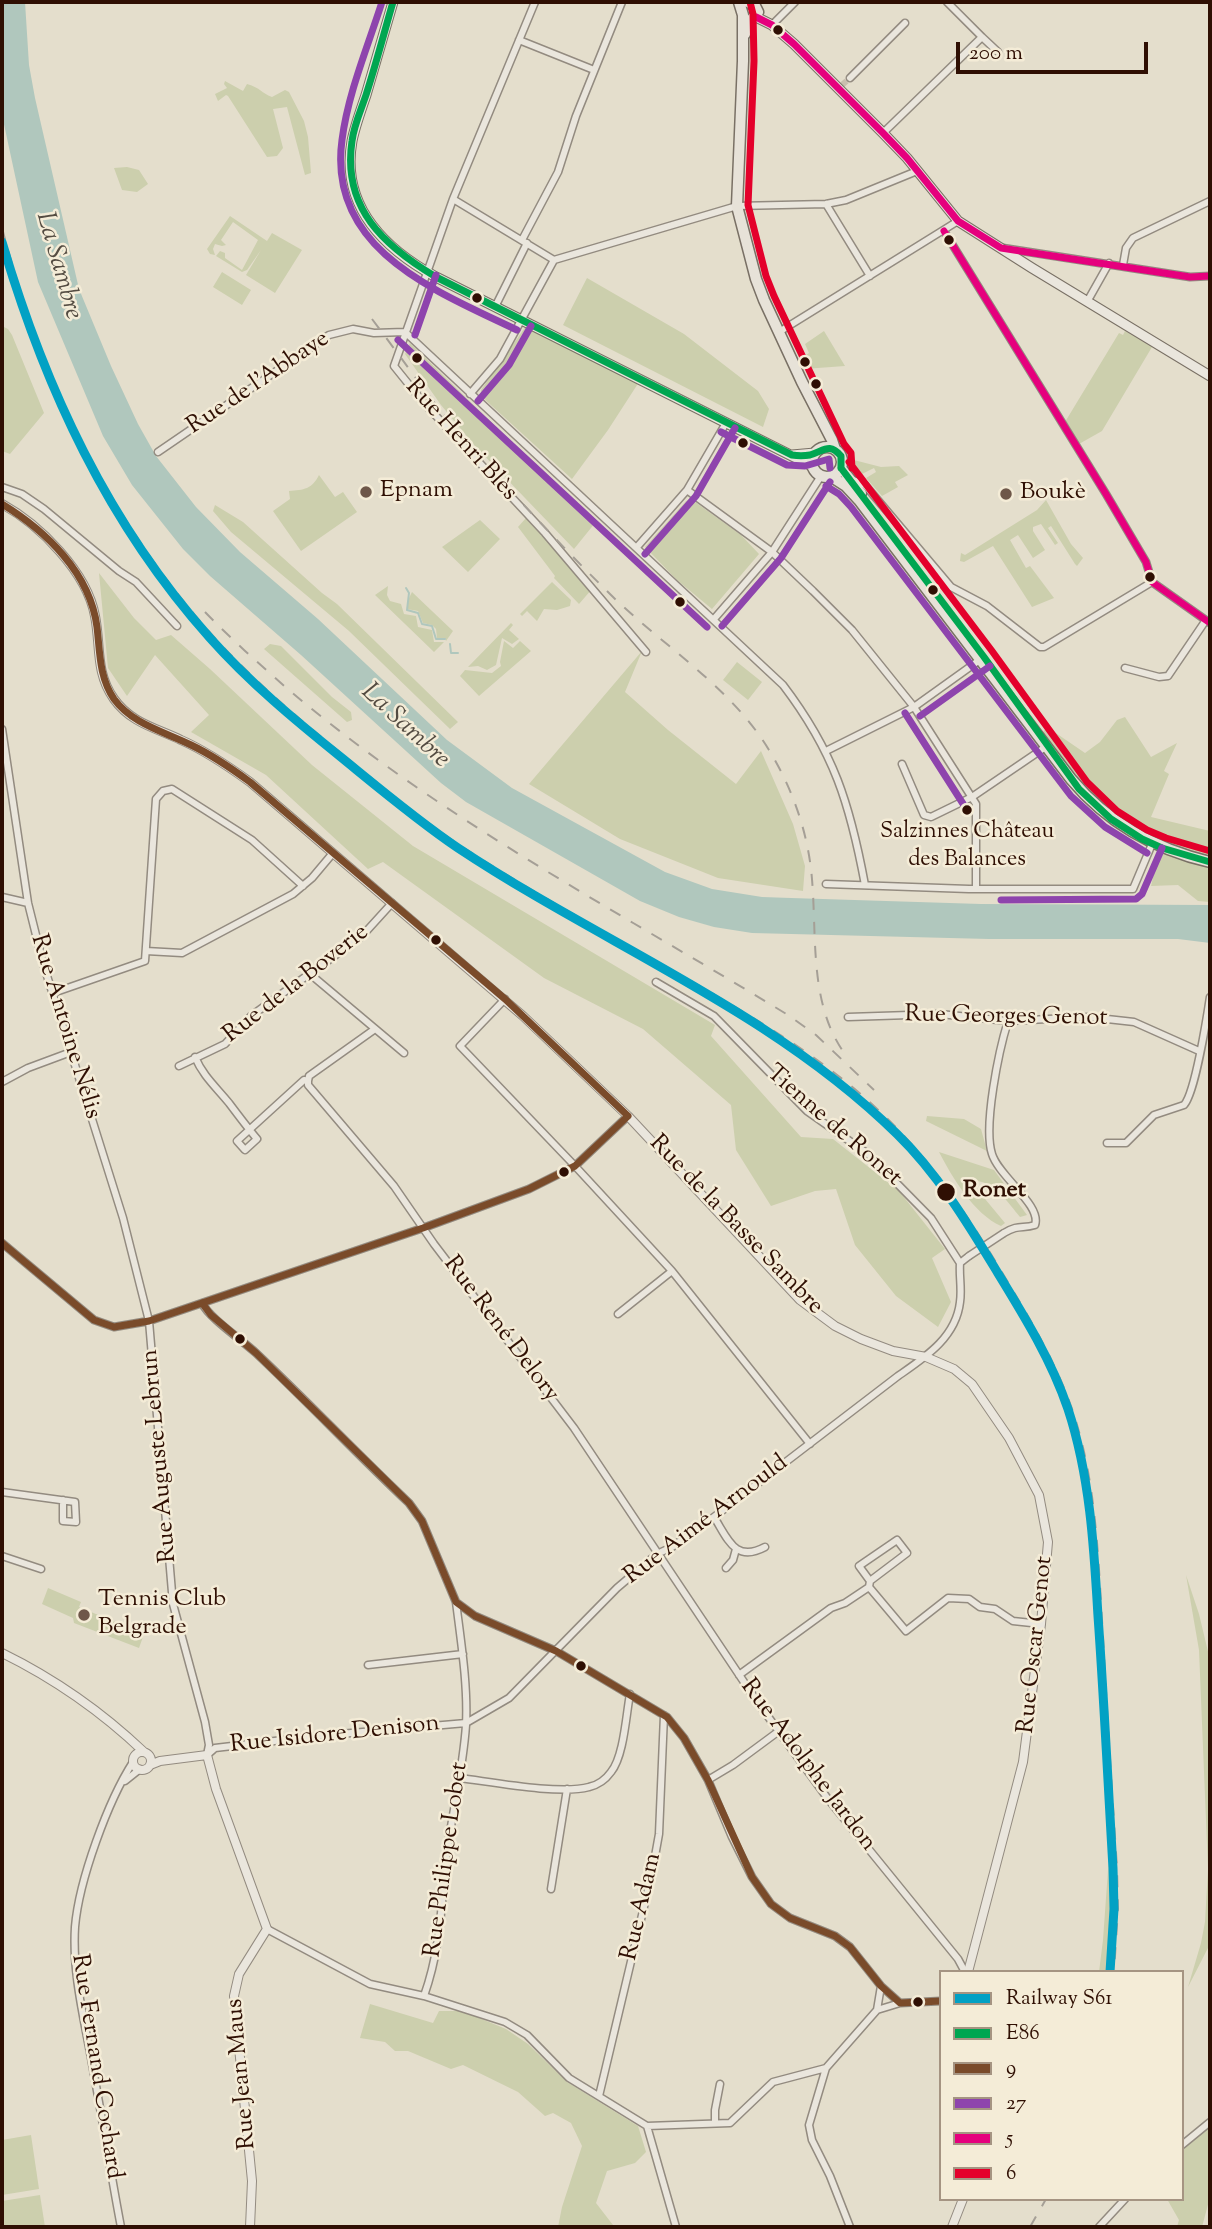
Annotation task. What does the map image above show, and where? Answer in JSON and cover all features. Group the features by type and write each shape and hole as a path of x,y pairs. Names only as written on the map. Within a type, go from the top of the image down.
{"main road":[{"path":"393,2 352,143 354,189 369,224 390,248 426,272 792,455 826,477 846,486 982,658"},
{"path":"1210,376 958,221 917,171 840,87 772,24 748,9 737,206 756,279 819,417 841,456 841,468 1088,799 1111,819 1152,844 1210,862"},
{"path":"812,466 825,439 819,417"},
{"path":"792,455 835,449"},
{"path":"826,477 841,468"}],"street":[{"name":"Rue Henri Blès","path":"535,2 453,199 394,366 423,402 590,584 646,652"},
{"path":"495,307 558,172 576,116 622,2"},
{"path":"772,24 794,2"},
{"path":"947,2 998,52"},
{"path":"849,78 905,23"},
{"path":"883,133 982,37"},
{"path":"519,40 594,70"},
{"path":"470,394 500,359 554,260 737,206 826,204 846,200 917,171"},
{"path":"453,199 554,260"},
{"path":"1123,265 1126,248 1133,238 1210,201"},
{"path":"826,204 870,276"},
{"path":"779,332 958,221"},
{"path":"944,232 1106,494 1146,562 1152,582 1208,621 1168,676 1159,677 1125,668"},
{"path":"1001,248 1190,277 1210,276"},
{"path":"1087,302 1109,263"},
{"name":"Rue de l'Abbaye","path":"158,452 330,335 353,329 382,333 405,332"},
{"path":"405,332 783,685 826,751 847,802 864,886"},
{"path":"637,547 687,490 726,423"},
{"path":"715,619 772,552 826,477"},
{"path":"850,479 865,485 951,587 987,606 1040,647 1152,582"},
{"path":"2,486 22,494 44,509 136,582 177,626"},
{"path":"687,490 772,552 852,630 914,707 976,804 976,889"},
{"name":"Rue de la Basse Sambre","path":"2,504 35,527 83,582 96,618 97,656 102,676 115,700 124,710 140,723 180,739 233,769 505,999 628,1116 800,1300 835,1326 861,1339 893,1351 926,1357"},
{"path":"826,751 914,707 982,658"},
{"name":"Rue Antoine Nélis","path":"2,729 28,903 123,1218 149,1321"},
{"path":"902,764 924,815 931,817 972,797 1047,746"},
{"path":"53,993 145,961 156,799 163,792 172,789 252,840 303,886"},
{"path":"826,884 1065,891 1133,889 1152,844"},
{"path":"146,951 182,953 303,886 334,853"},
{"path":"2,897 28,903"},
{"name":"Rue de la Boverie","path":"179,1066 225,1044 251,1016 362,936 392,904"},
{"path":"310,974 404,1053"},
{"name":"Tienne de Ronet","path":"656,982 714,1016 807,1111 868,1154 931,1218 960,1264"},
{"path":"1107,1143 1126,1143 1154,1115 1187,1102 1193,1087 1210,996"},
{"path":"505,999 460,1046 672,1271 810,1444"},
{"name":"Rue Georges Genot","path":"848,1017 940,1014 1008,1021 1089,1017 1134,1022 1199,1051"},
{"path":"926,1357 948,1334 956,1321 960,1303 960,1264 1004,1233 1019,1225 1035,1225 1037,1220 1035,1211 1002,1175 992,1154 994,1093 1008,1021"},
{"path":"195,1057 204,1076 249,1130 304,1080 309,1081 309,1076 375,1029"},
{"path":"2,1082 28,1068 71,1052"},
{"name":"Rue René Delory","path":"309,1081 308,1085 394,1186 422,1228 574,1428 606,1472 657,1554"},
{"path":"2,1243 94,1320 114,1326 149,1321 528,1189 575,1166 628,1116"},
{"path":"618,1314 672,1271"},
{"name":"Rue Philippe Lobet","path":"202,1303 206,1311 265,1362 409,1503 422,1521 456,1602 463,1654 466,1723 435,1966 424,1996"},
{"name":"Rue Auguste Lebrun","path":"149,1321 173,1604 205,1721 209,1745 207,1755"},
{"name":"Rue Aimé Arnould","path":"466,1723 509,1698 617,1588 657,1554 672,1547 714,1517 926,1357"},
{"name":"Rue Oscar Genot","path":"926,1357 954,1369 972,1384 1009,1438 1039,1495 1048,1542 1024,1762 968,1970"},
{"path":"2,1492 63,1500"},
{"path":"714,1517 736,1549 754,1553 765,1547"},
{"path":"739,1675 831,1608 845,1603 869,1584 907,1553 897,1540 859,1566 869,1584 906,1631 948,1598 969,1599 980,1607 995,1609 1013,1621 1041,1624"},
{"path":"726,1568 733,1560 736,1549"},
{"name":"Rue Adolphe Jardon","path":"657,1554 828,1799 966,1970"},
{"path":"2,1556 41,1569"},
{"path":"456,1602 475,1616 556,1651 664,1715 684,1738 708,1780 752,1877 771,1904 790,1918 835,1937 850,1947 881,1986 900,2003"},
{"path":"2,1653 36,1670 131,1740 143,1758 160,1761 207,1755 216,1788 267,1929 370,1984 424,1996 505,2022 527,2035 569,2078 647,2126 730,2123 773,2082 827,2068"},
{"path":"368,1665 463,1654"},
{"path":"460,1778 567,1789 590,1787 602,1782 617,1761 630,1694"},
{"name":"Rue Adam","path":"599,2095 659,1834 664,1715"},
{"name":"Rue Isidore Denison","path":"207,1755 215,1748 466,1723"},
{"path":"708,1780 779,1731"},
{"path":"140,1769 143,1758"},
{"name":"Rue Fernand Cochard","path":"121,2227 75,1958 77,1906 92,1855 120,1788 143,1758"},
{"name":"Rue Fernand Cochard","path":"120,1788 140,1769"},
{"path":"551,1889 567,1789"},
{"name":"Rue Jean Maus","path":"250,2227 252,2180 234,1996 239,1974 267,1929"},
{"path":"850,2227 831,2176 811,2140 809,2125 827,2068 877,2010 881,1986"},
{"path":"877,2010 900,2003 939,2001"},
{"path":"715,2123 720,2084"},
{"path":"1184,2143 1210,2122"},
{"path":"647,2126 677,2227"},
{"path":"952,2227 962,2201"},
{"path":"1099,2227 1123,2201"}],"green space":[{"path":"225,81 243,91 247,84 272,97 285,90 289,92 304,121 311,173 305,175 287,107 273,109 283,148 277,156 267,157 228,96 218,101 215,94 227,88"},
{"path":"114,168 139,170 148,184 137,192 122,190"},
{"path":"230,216 267,241 272,233 302,250 275,293 246,275 261,250 247,270 242,272 216,256 220,251 225,253 225,258 242,270 258,240 233,222 221,240 226,245 215,244 215,255 210,254 207,249"},
{"path":"222,272 251,290 242,305 213,287"},
{"path":"587,278 684,334 758,391 769,409 763,427 563,325"},
{"path":"2,326 12,335 44,413 10,454 2,451"},
{"path":"526,326 639,382 572,479 481,396 481,390"},
{"path":"824,331 845,366 804,369 799,360 809,353 805,344"},
{"path":"1125,331 1152,347 1102,431 1079,444 1065,422 1119,333 1123,335"},
{"path":"410,343 595,523 574,549 475,446 441,405 405,354"},
{"path":"850,459 881,467 899,466 908,475 895,482 898,487 882,496 866,478 876,472 874,468 862,474"},
{"path":"319,475 335,497 343,492 357,512 301,551 273,511 290,499 289,491 307,488"},
{"path":"691,499 741,535 759,554 712,609 677,580 645,547 686,501"},
{"path":"1046,500 1071,544 1083,558 1077,566 1051,526 1048,528 1058,543 1055,545 1041,524 1033,527 1045,550 1033,558 1018,535 1010,540 1026,568 1030,566 1054,598 1032,607 993,546 964,562 960,561 961,553 965,555 1037,510"},
{"path":"215,505 243,522 337,604 458,722 450,729 349,631 231,532 213,511"},
{"path":"526,518 592,589 579,604 554,578 518,527"},
{"path":"480,520 500,539 468,572 442,547"},
{"path":"99,573 134,618 156,640 171,635 312,765 413,846 715,1025 711,1036 801,1137 833,1139 899,1191 945,1249 932,1258 951,1302 938,1327 896,1296 855,1245 836,1189 815,1191 771,1206 736,1150 731,1105 643,1029 544,978 383,862 368,869 266,775 191,732 209,715 155,655 127,696 108,668"},
{"path":"552,582 571,600 570,606 557,610 544,609 537,621 527,611 522,616 520,614"},
{"path":"388,586 387,595 390,601 401,604 404,614 416,616 418,627 432,630 434,642 444,642 434,652 375,595"},
{"path":"412,592 453,631 446,641 445,638 437,638 436,629 432,625 423,623 418,611 407,609"},
{"path":"511,623 513,625 509,630 519,639 512,644 502,638 496,665 487,670 478,666 468,667"},
{"path":"504,641 513,648 520,641 531,651 479,696 460,676 465,670 492,673 501,666"},
{"path":"270,644 281,646 332,697 351,712 352,720 347,722 264,649"},
{"path":"642,651 625,692 668,730 736,784 761,751 793,824 805,866 803,891 718,878 620,839 529,784"},
{"path":"737,662 762,682 748,700 723,680"},
{"path":"1125,717 1151,757 1177,743 1164,771 1169,774 1151,817 1210,831 1210,902 1198,901 1178,885 1151,886 1158,856 1156,837 1130,826 1105,806 1072,770 1043,732 1047,727 1085,753 1100,742 1117,720"},
{"path":"927,1116 964,1119 981,1129 987,1151 926,1121"},
{"path":"939,1152 994,1170 1027,1215 1020,1217 993,1187 979,1181 971,1182 1005,1223 1001,1226 991,1220 965,1194"},
{"path":"1186,1575 1210,1660 1210,1944 1188,1987 1205,1922 1208,1869 1199,1650"},
{"name":"Tennis Club Belgrade","path":"48,1588 81,1602 79,1607 144,1634 139,1648 74,1623 73,1618 42,1604"},
{"path":"1109,1856 1107,1970 1099,1970"},
{"path":"370,2004 433,2023 439,2011 462,2011 506,2029 528,2044 567,2082 638,2126 646,2152 635,2163 607,2171 596,2203 613,2225 558,2227 582,2146 571,2123 553,2113 545,2116 518,2092 463,2065 451,2069 408,2051 395,2051 385,2042 360,2038"},
{"path":"1210,2122 1210,2197 1202,2227 1177,2227 1179,2220 1168,2201 1184,2201 1184,2146"},
{"path":"31,2135 39,2189 2,2195 2,2140"},
{"path":"40,2195 45,2227 2,2227 2,2201"}],"water":[{"name":"La Sambre","path":"2,2 25,2 29,65 35,98 79,289 111,366 156,456 196,507 240,552 318,619 447,740 512,788 665,872 712,889 762,897 791,898 981,904 1210,905 1210,943 1178,939 989,939 752,933 714,927 679,917 640,901 466,802 441,783 183,549 132,485 103,436 38,282 2,115"}],"waterway":[{"path":"406,588 409,593 407,610 418,613 422,624 432,626 436,639 445,639"},
{"path":"450,644 451,653 458,653"}],"tunnel":[{"path":"842,85 850,78"}],"railway":[{"path":"2,228 37,338 83,445 142,545 176,592 229,653 312,729 449,838 527,887 761,1022 839,1076 875,1107 912,1145 975,1229 1049,1355 1071,1406 1086,1462 1098,1549 1117,1868 1118,1909 1114,1970"},
{"path":"372,319 444,414 504,483 611,595 736,706 769,750 791,792 801,822 811,869 819,989 833,1034 845,1054"},
{"path":"205,612 282,684 401,777 528,860 788,1015 816,1035 874,1090"},
{"path":"1030,2227 1045,2201"}],"rail line":[{"name":"S61","path":"2,242 38,349 84,452 141,549 225,655 308,730 443,838 514,883 741,1015 848,1090 912,1149 974,1234 1026,1320 1053,1372 1068,1409 1086,1486 1095,1564 1113,1868 1114,1909 1110,1970"}],"transit line":[{"name":"27","path":"382,2 354,87 342,140 342,178 352,211 369,238 394,262 422,282 517,330"},
{"name":"E86","path":"393,2 354,129 351,165 360,205 384,238 436,277 792,455 808,455 833,449 841,456 841,468"},
{"name":"6","path":"750,2 753,14 754,61 748,205 766,276 844,444 851,453 852,468"},
{"name":"5","path":"756,17 772,25 794,44 883,133 958,221 1001,248 1190,277 1210,276"},
{"name":"5","path":"944,231 1106,494 1146,562 1152,582 1210,623"},
{"name":"27","path":"415,335 436,275"},
{"name":"27","path":"478,401 509,365 531,326"},
{"name":"27","path":"398,340 707,627"},
{"name":"27","path":"645,554 696,496 735,428"},
{"name":"27","path":"721,432 787,465 805,466 829,459 830,468"},
{"name":"6","path":"849,462 1087,782 1117,811 1147,830 1210,851"},
{"name":"E86","path":"841,468 984,657 1079,789 1111,819 1142,839 1162,848 1210,862"},
{"name":"27","path":"722,626 781,558 830,482"},
{"name":"27","path":"826,486 839,494 851,507 1071,796 1105,827 1147,853"},
{"name":"9","path":"2,504 50,541 75,571 93,607 105,682 121,708 150,726 206,753 250,782 505,999 628,1116"},
{"name":"27","path":"920,716 990,666"},
{"name":"27","path":"905,713 967,810"},
{"name":"27","path":"1001,900 1136,899 1142,894 1162,848"},
{"name":"9","path":"2,1243 94,1320 114,1327 149,1321 529,1189 575,1166 628,1116"},
{"name":"9","path":"202,1303 211,1315 256,1353 409,1503 422,1521 456,1602 475,1616 556,1651 667,1717 684,1738 708,1780 752,1877 771,1904 790,1918 835,1936 850,1947 881,1986 900,2003 939,2001"}],"place":[{"name":"Epnam","path":"366,492"},
{"name":"Boukè","path":"1006,494"},
{"name":"Salzinnes Château des Balances","path":"967,810"},
{"name":"Ronet","path":"946,1192"},
{"name":"Tennis Club Belgrade","path":"84,1615"}]}
